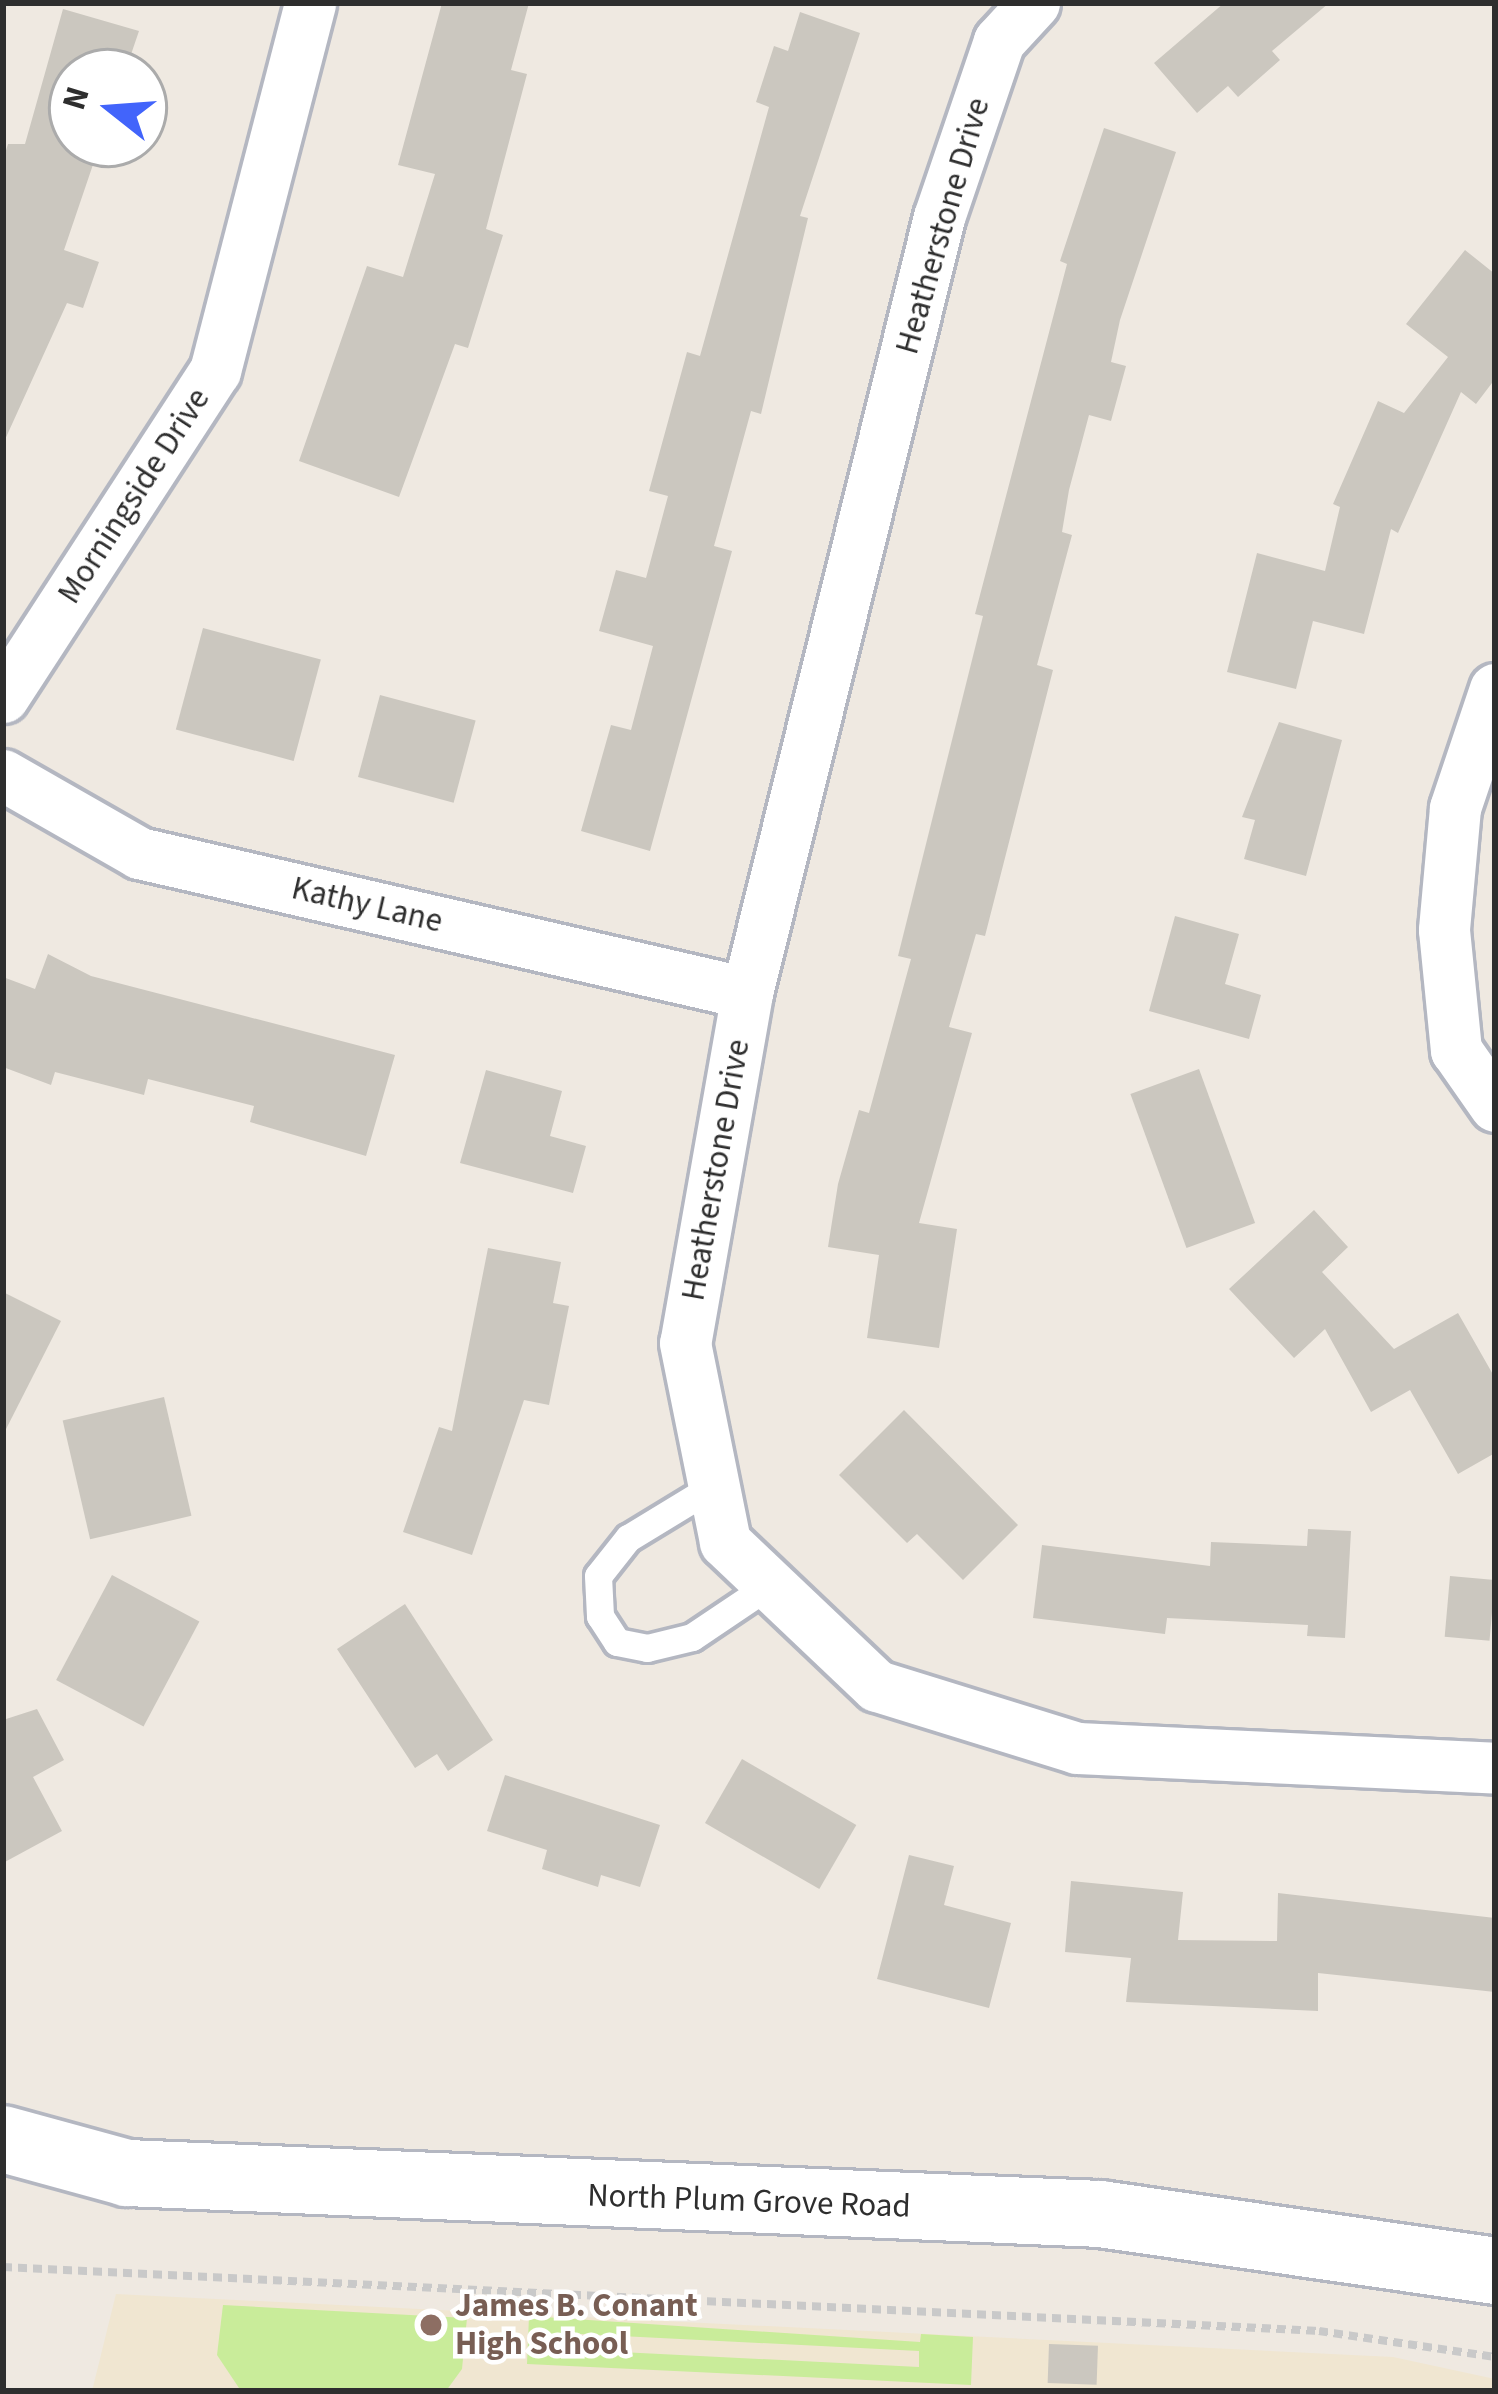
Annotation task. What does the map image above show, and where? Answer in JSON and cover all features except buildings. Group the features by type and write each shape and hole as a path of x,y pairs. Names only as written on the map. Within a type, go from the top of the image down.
{"street":[{"name":"Morningside Drive","path":"3,698 214,371 310,3"},
{"name":"Heatherstone Drive","path":"1034,3 999,41 939,217 747,993 685,1343 725,1542 765,1588 877,1686 1077,1748 1495,1768"},
{"path":"1495,688 1455,808 1444,929 1456,1050 1495,1106"},
{"name":"Kathy Lane","path":"3,775 139,853 747,993"},
{"name":"North Plum Grove Road","path":"3,2139 127,2173 1100,2214 1495,2271"}],"lane":[{"path":"712,1487 628,1538 598,1576 600,1616 617,1642 647,1648 692,1637 765,1588"}],"path":[{"path":"3,2267 1319,2331 1495,2357"}],"shaded area":[{"name":"James B. Conant High School","path":"116,2294 1393,2357 1495,2379 1495,2391 92,2391"}],"green space":[{"path":"223,2305 467,2318 462,2369 446,2391 241,2391 217,2355"},
{"path":"529,2316 920,2342 921,2334 973,2337 971,2385 527,2364","holes":["581,2334 919,2351 919,2367 581,2350"]}],"place":[{"name":"James B. Conant High School","path":"431,2325"}]}
